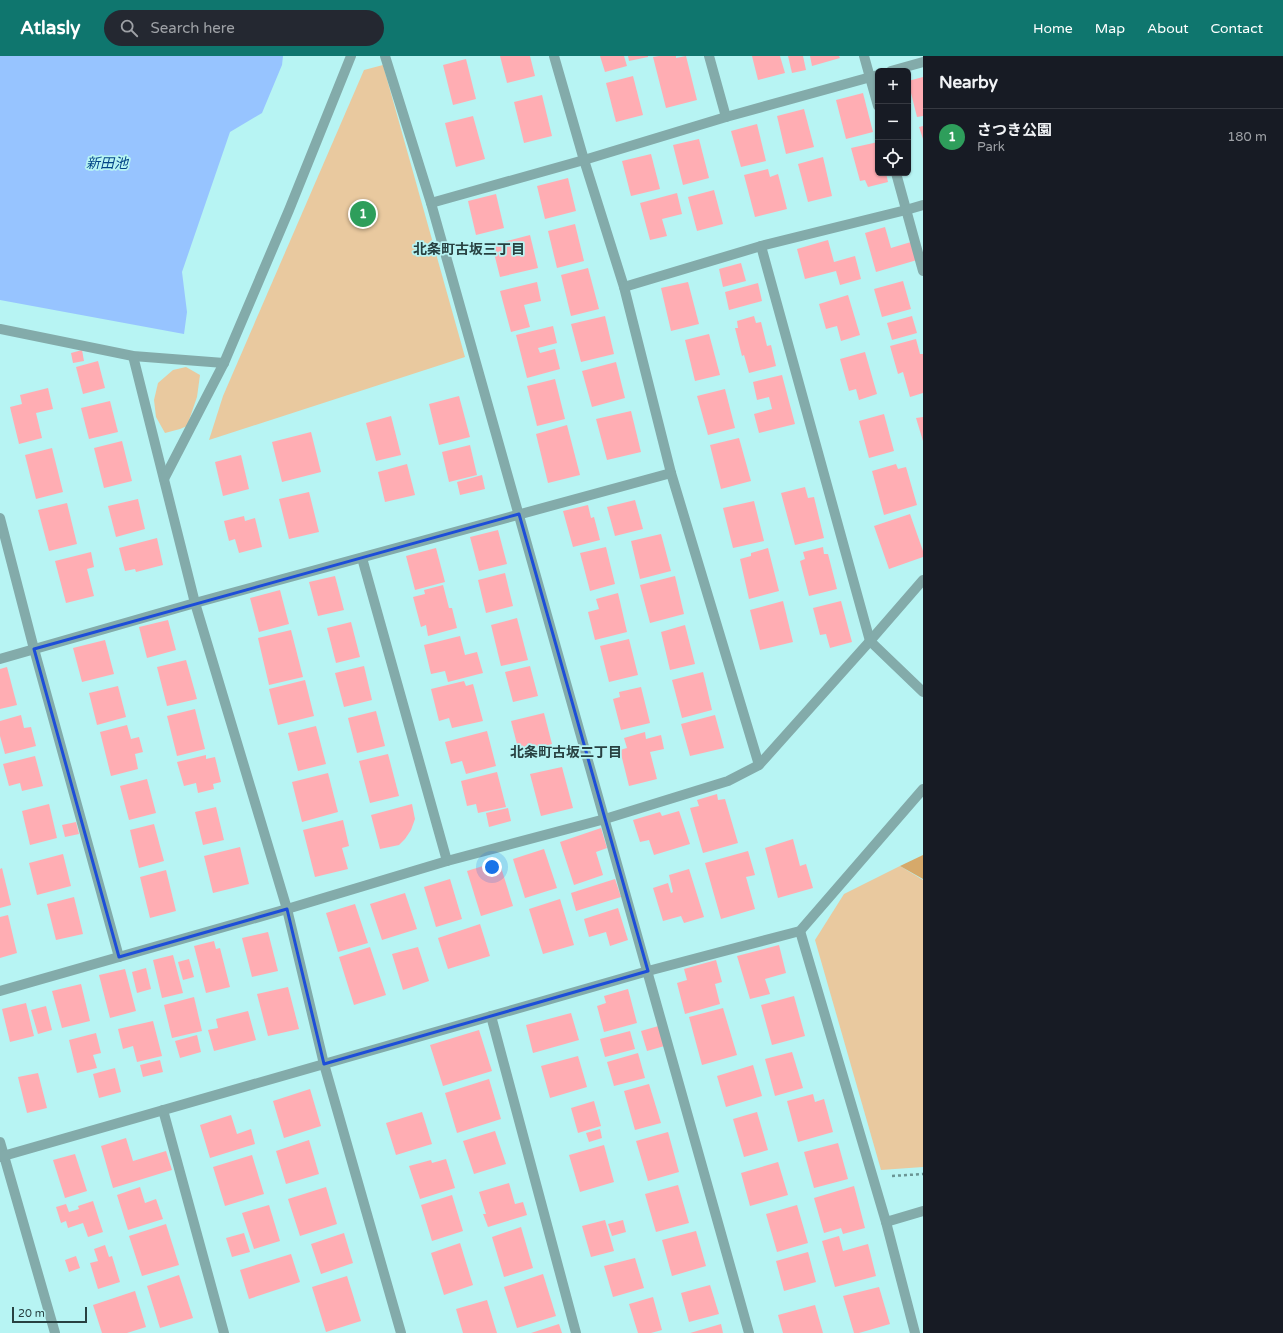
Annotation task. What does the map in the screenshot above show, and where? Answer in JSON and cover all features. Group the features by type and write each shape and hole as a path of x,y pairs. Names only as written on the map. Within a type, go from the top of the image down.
{"street":[{"path":"164,479 224,363 289,210 351,56"},
{"path":"385,56 432,203 749,1333"},
{"path":"554,56 584,160 624,288 671,473 759,765"},
{"path":"709,56 726,116"},
{"path":"864,56 874,76 878,104"},
{"path":"902,68 923,62"},
{"path":"432,203 584,160 726,116 874,76"},
{"path":"897,176 923,271"},
{"path":"624,288 761,246 923,205"},
{"path":"761,246 870,642 923,692"},
{"path":"0,329 134,356 224,363"},
{"path":"134,356 195,603 287,909 324,1064 401,1333"},
{"path":"0,659 195,603 671,473"},
{"path":"0,518 34,649 119,957"},
{"path":"362,558 447,861"},
{"path":"0,990 287,909 447,861 605,819 728,781 759,765 870,642 923,580"},
{"path":"2,1156 648,971 800,931 923,789"},
{"path":"800,931 886,1222 915,1333"},
{"path":"491,1016 576,1333"},
{"path":"163,1110 224,1333"},
{"path":"0,1142 2,1156 55,1333"},
{"path":"886,1222 923,1211"}],"path":[{"path":"873,1178 923,1174"}],"highlighted area":[{"path":"519,514 648,971 324,1064 287,909 119,957 34,649"}],"shaded area":[{"path":"383,65 465,357 209,440 223,396 364,70"},
{"path":"186,367 200,375 197,397 187,426 165,433 156,417 154,400 158,383 173,370"},
{"path":"923,855 923,879 900,866"},
{"path":"900,866 923,880 923,1167 881,1170 815,940 844,894"}],"water":[{"name":"新田池","path":"0,56 283,56 282,65 262,113 230,132 182,272 187,312 184,334 0,300"}],"building":[{"path":"500,56 530,56 535,76 507,83"},
{"path":"600,56 624,56 627,66 605,72"},
{"path":"628,56 648,56 648,57 629,61"},
{"path":"676,56 676,58 686,56 697,100 666,108 653,57"},
{"path":"752,56 780,56 785,73 758,80"},
{"path":"788,56 803,56 806,70 792,73"},
{"path":"810,56 839,56 840,58 812,66"},
{"path":"466,59 476,99 453,105 443,65"},
{"path":"633,76 643,115 616,122 606,83"},
{"path":"923,77 923,116 917,117 911,93 911,80"},
{"path":"863,93 873,132 846,139 836,100"},
{"path":"542,95 552,136 524,143 514,102"},
{"path":"804,109 814,147 786,154 777,116"},
{"path":"473,116 485,159 456,167 445,123"},
{"path":"757,124 766,161 741,167 731,131"},
{"path":"923,126 923,139 919,127"},
{"path":"699,139 709,178 683,185 673,145"},
{"path":"875,143 875,176 887,176 888,182 868,187 865,180 860,181 851,148"},
{"path":"651,154 660,189 631,196 622,161"},
{"path":"823,157 832,196 808,202 798,164"},
{"path":"768,169 770,177 778,174 787,209 755,217 744,175"},
{"path":"568,178 576,211 545,219 537,186"},
{"path":"714,190 723,224 697,231 688,197"},
{"path":"677,193 682,214 662,219 667,236 650,240 640,203"},
{"path":"496,194 504,228 476,235 468,201"},
{"path":"575,224 584,261 557,268 548,231"},
{"path":"885,227 891,248 911,242 917,260 876,272 865,233"},
{"path":"530,235 538,268 500,277 492,245"},
{"path":"828,240 834,262 855,256 861,279 840,285 836,271 805,279 797,249"},
{"path":"741,263 746,281 723,287 719,269"},
{"path":"588,268 599,309 571,316 561,275"},
{"path":"903,281 911,309 882,317 874,289"},
{"path":"537,282 541,301 524,305 530,327 511,332 500,291"},
{"path":"688,282 699,324 671,331 661,288"},
{"path":"758,283 762,301 729,310 725,292"},
{"path":"848,295 860,335 841,341 837,326 826,329 819,304"},
{"path":"605,316 614,354 581,362 571,324"},
{"path":"754,316 756,323 761,322 767,346 771,345 776,366 749,373 744,355 742,356 735,328 738,328 737,321"},
{"path":"912,316 917,333 892,340 887,323"},
{"path":"553,326 557,343 538,348 540,353 555,349 560,369 527,378 516,335"},
{"path":"709,334 720,375 695,381 685,340"},
{"path":"916,339 920,354 923,354 923,393 910,397 903,372 898,374 890,346"},
{"path":"82,350 84,361 73,363 71,353"},
{"path":"865,352 877,394 859,400 856,389 849,391 840,359"},
{"path":"98,361 105,388 83,394 76,367"},
{"path":"616,362 625,398 592,407 582,371"},
{"path":"782,375 795,424 759,433 754,414 772,409 769,397 757,400 753,382"},
{"path":"555,379 565,419 537,426 527,386"},
{"path":"48,388 53,409 36,413 42,438 19,444 10,407 22,404 20,395"},
{"path":"725,389 735,428 708,435 697,396"},
{"path":"459,396 470,437 439,445 429,404"},
{"path":"110,401 118,432 89,439 81,408"},
{"path":"631,411 641,452 607,460 596,419"},
{"path":"884,414 894,451 869,458 859,421"},
{"path":"391,416 401,455 376,461 366,423"},
{"path":"923,417 923,441 916,418"},
{"path":"567,425 580,475 548,483 536,434"},
{"path":"311,432 321,472 282,482 272,442"},
{"path":"739,438 751,481 721,489 710,445"},
{"path":"122,441 132,481 104,488 94,448"},
{"path":"470,445 477,475 449,482 442,452"},
{"path":"52,448 63,492 36,499 25,455"},
{"path":"241,455 249,489 223,496 215,462"},
{"path":"407,464 415,495 385,502 378,472"},
{"path":"896,464 898,469 906,467 917,505 884,515 872,471"},
{"path":"482,475 485,489 460,495 457,482"},
{"path":"805,487 808,498 814,497 824,538 795,545 781,493"},
{"path":"309,492 319,532 289,539 279,499"},
{"path":"138,499 145,529 116,537 108,506"},
{"path":"635,500 643,529 615,536 607,507"},
{"path":"754,501 764,541 733,548 723,508"},
{"path":"67,503 77,544 49,551 38,510"},
{"path":"588,505 591,518 594,517 600,540 573,547 563,511"},
{"path":"910,514 923,551 923,557 889,569 874,526"},
{"path":"244,516 245,521 255,518 262,547 239,553 235,539 229,541 224,521"},
{"path":"498,530 507,564 479,571 470,537"},
{"path":"661,534 671,571 640,579 631,541"},
{"path":"157,538 163,565 136,572 135,569 125,571 119,548"},
{"path":"606,547 615,584 590,591 580,553"},
{"path":"823,547 824,554 828,554 837,589 809,596 800,561 805,559 803,552"},
{"path":"436,548 445,582 415,590 406,556"},
{"path":"768,548 779,591 749,599 740,559 751,556 751,553"},
{"path":"91,552 94,567 87,569 94,596 66,603 55,561"},
{"path":"505,573 513,606 486,613 478,580"},
{"path":"335,576 344,610 318,616 309,582"},
{"path":"675,576 684,614 650,623 640,585"},
{"path":"443,585 449,608 452,608 457,628 428,636 426,625 421,627 413,597 425,594 424,590"},
{"path":"280,590 289,624 259,632 250,598"},
{"path":"618,593 627,632 595,640 588,612 599,609 596,599"},
{"path":"783,601 793,642 760,650 750,610"},
{"path":"841,601 852,642 830,648 826,634 820,635 813,608"},
{"path":"517,618 528,660 501,666 491,625"},
{"path":"168,620 176,650 147,658 139,627"},
{"path":"351,622 360,657 336,663 327,628"},
{"path":"685,625 695,664 670,670 661,632"},
{"path":"291,630 303,677 269,685 258,638"},
{"path":"460,636 465,655 477,652 483,673 448,682 445,671 431,674 424,645"},
{"path":"629,639 638,675 609,682 600,646"},
{"path":"105,640 114,674 82,682 73,648"},
{"path":"186,660 197,699 167,706 157,667"},
{"path":"364,666 372,700 344,707 335,673"},
{"path":"530,666 538,696 513,702 505,672"},
{"path":"7,667 17,705 0,709 0,669"},
{"path":"703,672 712,710 682,718 672,680"},
{"path":"305,680 314,716 278,725 269,689"},
{"path":"464,681 466,686 473,684 483,721 452,728 449,718 439,721 431,689"},
{"path":"118,686 126,717 97,725 89,693"},
{"path":"641,687 650,723 621,730 613,699 620,697 619,692"},
{"path":"195,709 205,749 177,756 167,716"},
{"path":"376,711 385,746 357,753 348,718"},
{"path":"544,713 552,744 519,752 511,721"},
{"path":"21,715 24,728 31,727 36,746 5,754 0,736 0,721"},
{"path":"715,715 724,748 690,756 681,724"},
{"path":"127,725 131,739 139,737 143,752 135,754 138,769 111,776 100,732"},
{"path":"316,726 326,764 298,771 288,733"},
{"path":"487,731 496,766 466,774 462,761 451,764 445,742"},
{"path":"645,732 646,739 661,735 664,749 650,752 657,779 629,786 620,750 627,748 624,738"},
{"path":"388,754 399,796 370,803 359,761"},
{"path":"206,755 206,759 215,757 221,782 213,784 214,789 198,793 196,783 184,786 177,762"},
{"path":"35,756 43,786 22,791 20,783 9,786 3,764"},
{"path":"562,767 573,808 541,816 530,774"},
{"path":"497,772 506,807 478,813 476,804 467,806 461,781"},
{"path":"328,773 338,812 302,822 292,782"},
{"path":"147,779 156,813 129,820 120,786"},
{"path":"717,794 718,800 725,799 738,843 703,853 690,808 699,806 697,800"},
{"path":"49,804 57,838 30,845 22,811"},
{"path":"412,804 415,819 411,830 405,839 399,845 380,849 371,815"},
{"path":"216,807 224,840 203,845 195,812"},
{"path":"508,808 511,821 489,827 486,813"},
{"path":"679,811 690,844 654,855 649,840 640,842 633,820 660,812 662,816"},
{"path":"343,820 349,846 342,848 348,869 315,877 303,830"},
{"path":"76,822 79,834 65,837 62,825"},
{"path":"154,824 164,861 139,868 130,830"},
{"path":"601,828 607,848 596,852 603,875 574,885 560,842"},
{"path":"793,839 800,866 806,864 813,888 778,898 765,848"},
{"path":"240,847 249,884 213,893 204,856"},
{"path":"544,849 557,888 525,898 513,859"},
{"path":"748,851 755,875 746,877 755,909 721,919 705,863"},
{"path":"63,854 71,886 37,895 29,863"},
{"path":"499,861 513,906 481,916 467,871"},
{"path":"2,868 11,905 0,908 0,869"},
{"path":"689,869 704,917 684,923 681,916 663,921 653,888 668,883 671,893 673,892 669,875"},
{"path":"166,870 176,911 150,918 140,877"},
{"path":"450,879 462,919 436,927 424,887"},
{"path":"615,879 621,897 576,911 571,893"},
{"path":"405,893 417,929 382,940 370,904"},
{"path":"74,897 83,934 56,940 47,904"},
{"path":"560,899 574,945 543,954 529,909"},
{"path":"355,904 368,943 338,952 326,913"},
{"path":"618,908 628,940 610,946 606,932 589,937 584,919"},
{"path":"8,915 17,953 0,958 0,917"},
{"path":"480,924 490,956 448,969 438,938"},
{"path":"268,932 278,971 252,977 242,938"},
{"path":"214,941 216,949 220,948 230,987 206,993 194,946"},
{"path":"779,945 786,973 765,979 770,994 750,999 737,956"},
{"path":"370,947 386,995 354,1005 339,957"},
{"path":"418,947 429,981 403,990 392,954"},
{"path":"173,955 183,993 162,998 153,960"},
{"path":"189,959 194,977 183,980 178,962"},
{"path":"716,960 722,982 715,984 720,1004 685,1014 677,983 687,980 684,969"},
{"path":"146,968 151,989 137,993 132,972"},
{"path":"125,969 136,1011 110,1018 99,975"},
{"path":"81,984 90,1021 62,1028 52,991"},
{"path":"288,987 299,1029 268,1036 257,994"},
{"path":"628,989 637,1023 604,1032 597,1006 606,1003 604,996"},
{"path":"794,996 805,1036 772,1045 761,1005"},
{"path":"194,997 202,1031 172,1038 164,1005"},
{"path":"26,1003 34,1036 10,1042 2,1009"},
{"path":"46,1006 52,1030 38,1034 31,1010"},
{"path":"723,1008 737,1055 702,1065 689,1017"},
{"path":"248,1011 256,1040 214,1051 208,1030 218,1028 216,1019"},
{"path":"571,1013 579,1040 533,1053 526,1025"},
{"path":"153,1021 162,1056 137,1062 133,1046 123,1049 118,1029"},
{"path":"662,1025 668,1045 647,1051 641,1031"},
{"path":"479,1030 492,1071 443,1086 430,1045"},
{"path":"630,1031 635,1049 605,1057 600,1039"},
{"path":"96,1033 101,1053 93,1055 97,1068 77,1073 69,1040"},
{"path":"197,1035 201,1052 180,1058 175,1041"},
{"path":"792,1052 803,1088 775,1096 765,1059"},
{"path":"638,1053 645,1078 614,1086 607,1062"},
{"path":"578,1056 587,1087 550,1098 541,1066"},
{"path":"160,1060 163,1072 143,1077 140,1065"},
{"path":"753,1065 762,1096 726,1107 717,1076"},
{"path":"115,1068 121,1092 99,1098 93,1074"},
{"path":"38,1073 47,1108 27,1113 18,1077"},
{"path":"489,1079 501,1119 457,1133 445,1093"},
{"path":"649,1084 661,1123 635,1130 624,1091"},
{"path":"310,1089 321,1126 284,1138 273,1101"},
{"path":"813,1094 815,1102 824,1099 833,1132 798,1142 787,1101"},
{"path":"594,1101 601,1126 578,1133 571,1108"},
{"path":"422,1112 432,1144 396,1155 386,1123"},
{"path":"757,1112 768,1150 744,1157 733,1119"},
{"path":"231,1115 237,1134 251,1129 255,1144 210,1158 200,1125"},
{"path":"600,1129 602,1138 589,1142 586,1133"},
{"path":"495,1131 506,1164 474,1174 463,1141"},
{"path":"668,1132 679,1172 648,1181 636,1141"},
{"path":"126,1138 133,1161 166,1151 172,1170 113,1188 101,1146"},
{"path":"309,1140 319,1174 286,1184 276,1151"},
{"path":"838,1143 848,1179 814,1188 804,1152"},
{"path":"604,1145 614,1182 580,1192 569,1155"},
{"path":"75,1154 87,1191 65,1198 53,1160"},
{"path":"252,1155 264,1194 225,1206 213,1167"},
{"path":"446,1159 455,1188 420,1199 409,1166 431,1160 432,1163"},
{"path":"778,1162 788,1195 750,1206 741,1173"},
{"path":"509,1183 515,1204 523,1202 527,1215 488,1227 483,1214 486,1214 479,1192"},
{"path":"678,1185 689,1223 656,1232 645,1194"},
{"path":"854,1186 865,1228 843,1234 841,1228 824,1233 814,1198"},
{"path":"140,1187 145,1203 156,1199 163,1219 128,1230 117,1195"},
{"path":"326,1187 337,1224 300,1236 288,1199"},
{"path":"452,1195 463,1231 432,1241 421,1205"},
{"path":"93,1201 103,1232 88,1237 83,1223 68,1228 66,1221 61,1223 56,1207 66,1204 69,1212 79,1209 78,1206"},
{"path":"269,1205 280,1241 254,1249 242,1213"},
{"path":"797,1205 808,1243 777,1252 766,1214"},
{"path":"605,1220 614,1251 591,1257 582,1226"},
{"path":"623,1220 626,1232 612,1236 608,1224"},
{"path":"166,1224 179,1265 142,1276 129,1236"},
{"path":"521,1227 533,1268 504,1277 492,1237"},
{"path":"696,1231 706,1266 672,1276 662,1240"},
{"path":"244,1233 250,1252 232,1257 226,1238"},
{"path":"344,1233 353,1263 321,1274 311,1244"},
{"path":"839,1236 843,1251 868,1244 876,1276 835,1287 822,1241"},
{"path":"460,1243 473,1285 444,1295 431,1253"},
{"path":"105,1245 109,1257 112,1256 120,1282 98,1289 90,1263 98,1261 94,1249"},
{"path":"808,1252 816,1282 784,1291 776,1261"},
{"path":"291,1254 300,1282 249,1299 240,1270"},
{"path":"76,1256 80,1268 69,1272 65,1260"},
{"path":"635,1258 644,1288 613,1297 604,1266"},
{"path":"543,1274 556,1316 517,1328 504,1287"},
{"path":"179,1275 193,1318 160,1328 147,1286"},
{"path":"347,1276 361,1321 326,1332 312,1287"},
{"path":"710,1285 719,1314 689,1322 681,1293"},
{"path":"879,1287 890,1324 859,1333 854,1333 843,1296"},
{"path":"135,1291 146,1327 127,1333 102,1333 93,1305"},
{"path":"653,1297 662,1330 651,1333 638,1333 629,1304"},
{"path":"487,1300 497,1333 463,1333 456,1309"},
{"path":"815,1305 823,1333 783,1333 778,1315"},
{"path":"559,1324 562,1333 531,1333"},
{"path":"721,1324 723,1333 690,1333"}],"place":[{"name":"さつき公園","path":"363,214"}],"district":[{"name":"北条町古坂三丁目","path":"469,249"},
{"name":"北条町古坂二丁目","path":"566,752"}]}
